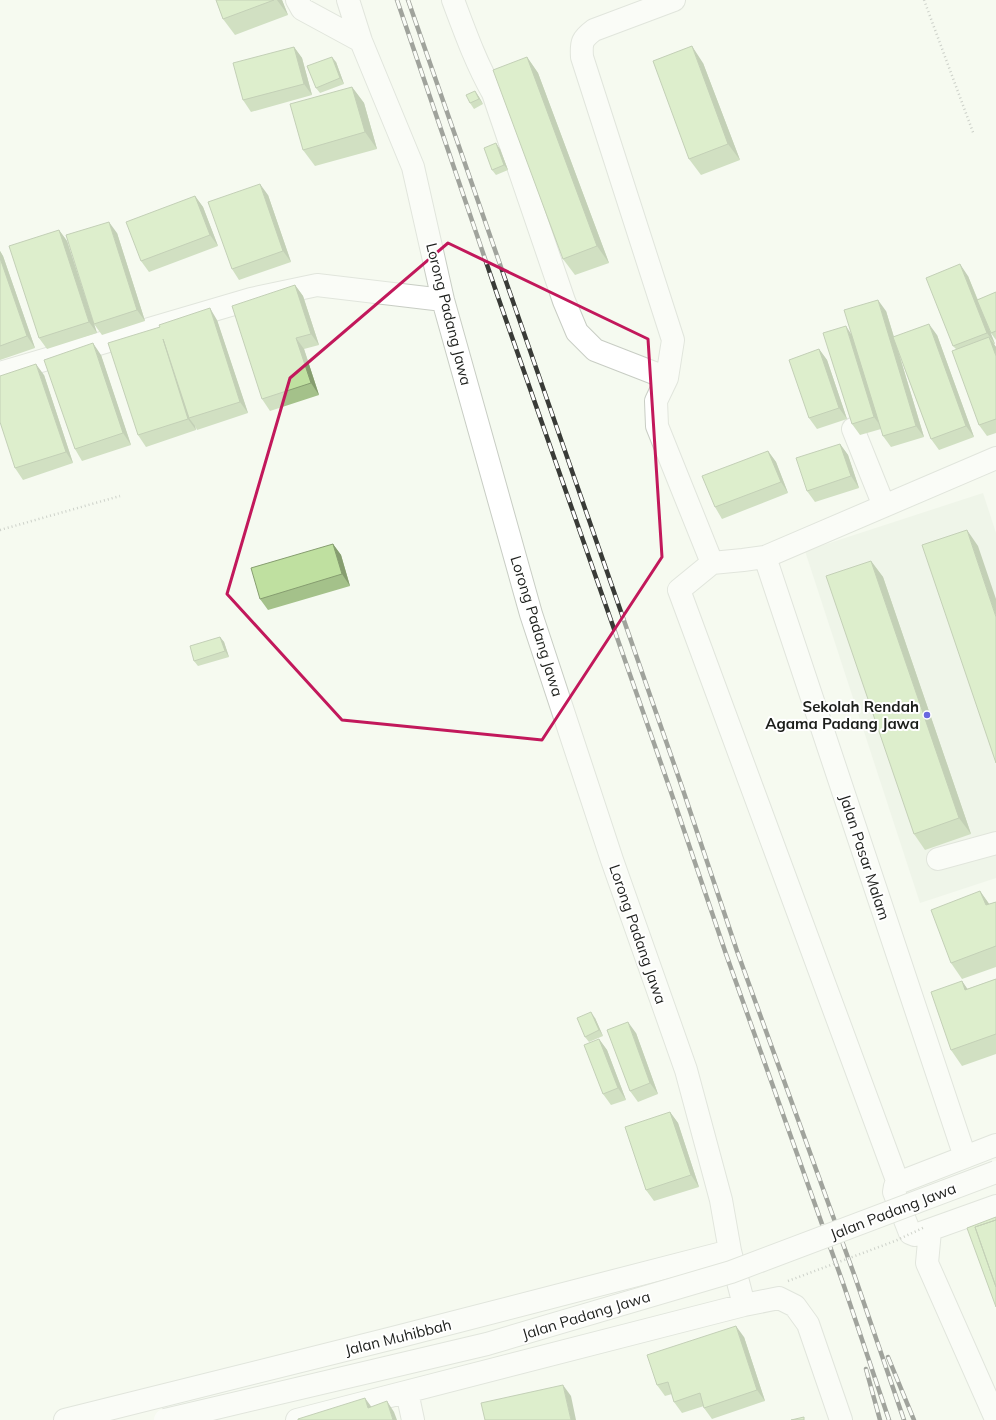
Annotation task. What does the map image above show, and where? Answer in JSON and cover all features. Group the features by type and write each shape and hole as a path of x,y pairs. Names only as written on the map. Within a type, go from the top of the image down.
{"street":[{"path":"297,0 302,8 361,41"},
{"name":"Lorong Padang Jawa","path":"348,0 361,41 413,167 443,300 531,614 612,860 686,1070 721,1200 730,1251 744,1305"},
{"path":"453,0 472,52 493,93 564,301 577,332 595,350 667,378"},
{"path":"674,0 594,30 585,38 581,45 582,57 673,340 667,378 656,401 658,426 712,563"},
{"path":"0,373 251,299 317,285 443,300"},
{"path":"853,429 884,506"},
{"path":"898,1183 679,590 712,563 765,557 996,458"},
{"name":"Jalan Pasar Malam","path":"765,557 966,1157"},
{"path":"938,859 996,843"},
{"path":"995,1147 898,1183 895,1186 894,1192 910,1233 915,1235 928,1229 996,1206"},
{"name":"Jalan Padang Jawa","path":"165,1420 488,1344 731,1272 996,1172"},
{"path":"928,1229 927,1262 996,1420"},
{"name":"Jalan Muhibbah","path":"65,1420 386,1340 730,1251"},
{"path":"297,1420 744,1305 779,1298 795,1306 808,1324 840,1420"},
{"path":"407,1392 413,1420"}],"path":[{"path":"924,0 974,136"},
{"path":"0,530 120,496"},
{"path":"788,1281 928,1229"}],"highlighted area":[{"path":"448,243 648,339 662,557 542,740 342,720 227,594 290,378"}],"shaded area":[{"name":"Sekolah Rendah Agama Padang Jawa","path":"983,493 996,533 996,878 920,903 805,551"}],"building":[{"path":"216,0 274,0 223,19"},
{"path":"692,46 728,144 689,159 653,61"},
{"path":"294,47 304,84 243,100 233,63"},
{"path":"332,57 340,78 316,88 307,66"},
{"path":"527,57 597,246 563,259 493,70"},
{"path":"352,87 365,132 303,150 290,104"},
{"path":"475,91 479,99 470,103 466,95"},
{"path":"496,143 504,165 492,170 484,148"},
{"path":"260,184 283,251 232,269 208,202"},
{"path":"195,196 210,235 141,261 126,222"},
{"path":"109,222 137,310 94,324 66,235"},
{"path":"59,230 89,322 39,338 9,246"},
{"path":"0,258 27,336 0,346"},
{"path":"960,264 987,333 953,346 926,278"},
{"path":"295,285 311,334 296,338 311,383 262,399 232,306"},
{"path":"996,292 996,331 991,333 977,300"},
{"path":"878,300 916,426 883,436 844,310"},
{"path":"210,308 240,402 189,418 163,339 188,419 138,435 108,343 160,327 159,325"},
{"path":"929,324 966,426 931,439 893,337"},
{"path":"846,326 874,417 852,424 823,333"},
{"path":"989,337 996,356 996,419 979,425 952,351"},
{"path":"93,343 123,433 75,449 44,360"},
{"path":"819,349 839,408 809,418 789,360"},
{"path":"36,364 66,452 15,468 0,422 0,376"},
{"path":"840,444 851,476 807,491 796,458"},
{"path":"768,451 781,482 715,507 702,476"},
{"path":"967,530 996,617 996,763 922,545"},
{"path":"333,544 342,574 260,599 251,568"},
{"path":"871,561 959,818 914,834 826,576"},
{"path":"220,637 225,651 194,661 190,646"},
{"path":"980,891 986,905 996,902 996,946 951,963 931,910"},
{"path":"996,979 996,1034 951,1050 931,992 962,981 965,990"},
{"path":"591,1012 599,1030 585,1037 577,1018"},
{"path":"628,1022 650,1083 630,1091 607,1030"},
{"path":"599,1039 618,1088 603,1094 584,1045"},
{"path":"670,1112 691,1175 646,1190 625,1127"},
{"path":"996,1217 996,1220 975,1227 996,1287 996,1307 967,1228"},
{"path":"996,1220 996,1287 975,1227"},
{"path":"736,1326 757,1390 704,1408 700,1393 674,1402 668,1382 657,1385 647,1355"},
{"path":"563,1385 571,1420 485,1420 481,1403"},
{"path":"365,1398 368,1408 387,1401 393,1420 298,1420 298,1419"},
{"path":"804,1417 804,1420 791,1420"}],"railway":[{"path":"397,0 498,297 726,954 844,1286 889,1420"},
{"path":"408,0 683,790 737,951 855,1277 904,1420"},
{"path":"888,1357 914,1420"},
{"path":"866,1369 880,1420"}],"place":[{"name":"Sekolah Rendah Agama Padang Jawa","path":"927,715"}]}
